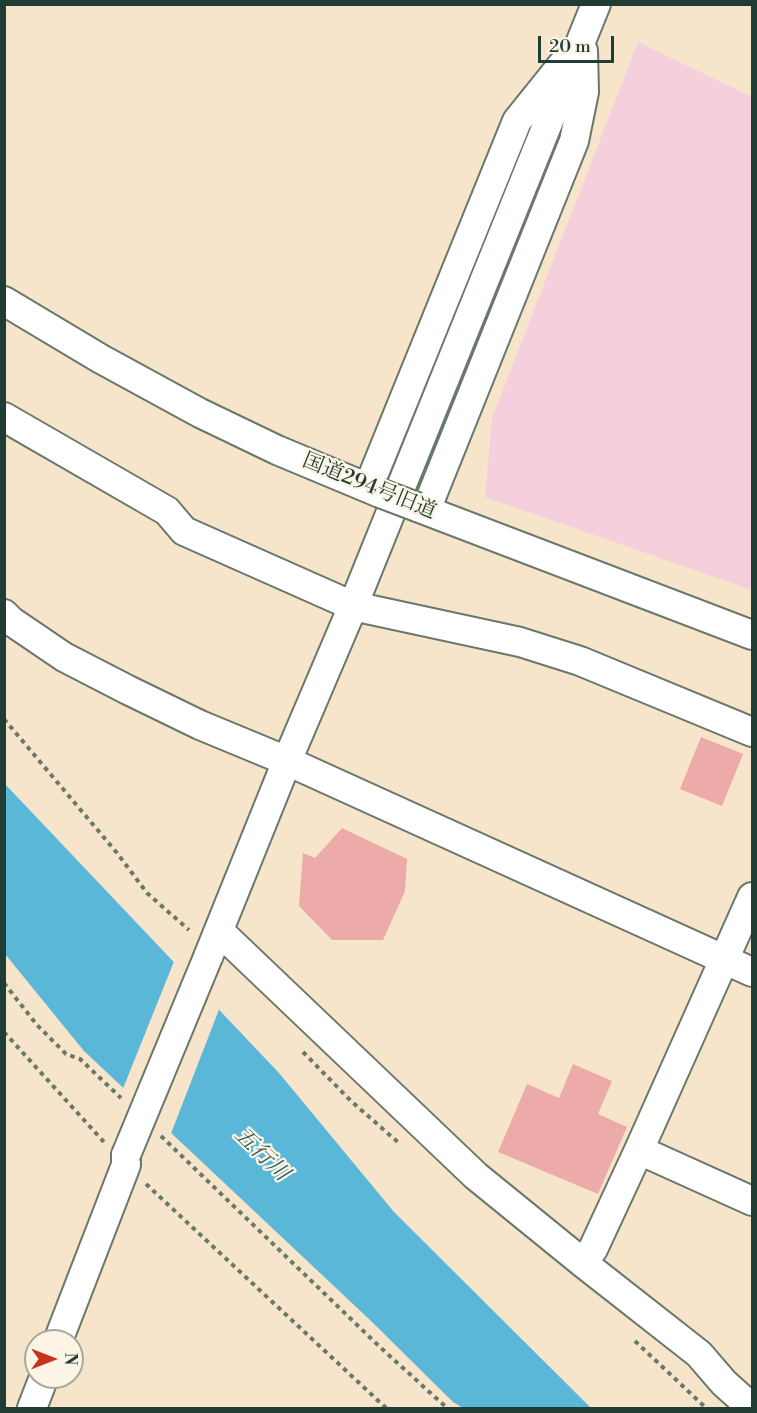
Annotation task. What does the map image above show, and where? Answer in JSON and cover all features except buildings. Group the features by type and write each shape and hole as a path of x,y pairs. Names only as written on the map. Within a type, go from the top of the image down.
{"street":[{"path":"63,1329 126,1160 596,4"},
{"path":"374,491 517,121 582,39"},
{"path":"421,509 574,141 584,92 582,39"},
{"name":"国道294号旧道","path":"4,301 200,413 277,450 374,491 753,635"},
{"path":"4,417 167,511 184,531 353,606 530,645 580,661 753,732"},
{"path":"4,614 64,657 200,725 287,761 753,972"},
{"path":"583,1263 593,1249 639,1150 753,897"},
{"path":"214,944 476,1176 699,1354 724,1383 752,1408"},
{"path":"639,1150 753,1202"},
{"path":"32,1408 39,1389"}],"path":[{"path":"4,719 117,853 147,893 191,931"},
{"path":"4,983 37,1025 66,1054 80,1059 123,1100"},
{"path":"4,1032 76,1112 386,1408"},
{"path":"157,1133 381,1348 447,1408"}],"shaded area":[{"path":"638,42 752,97 752,590 485,497 492,418"}],"water":[{"name":"五行川","path":"4,783 279,1073 394,1212 591,1408 463,1408 453,1402 370,1320 84,1051 5,954"}],"pier":[{"path":"175,959 220,1007 170,1136 122,1091"}]}
